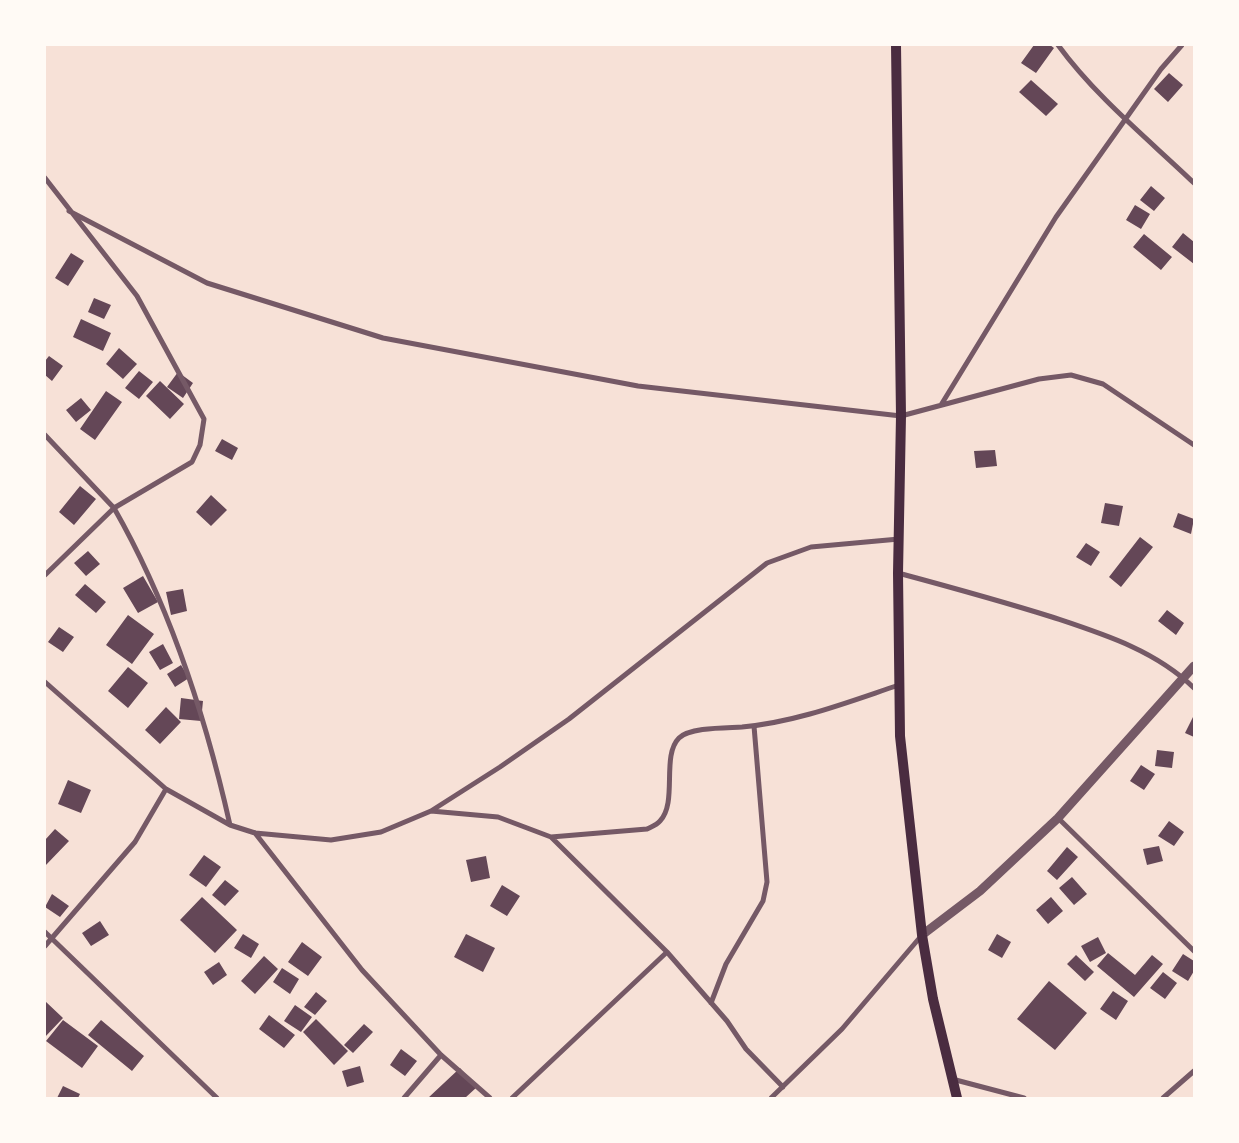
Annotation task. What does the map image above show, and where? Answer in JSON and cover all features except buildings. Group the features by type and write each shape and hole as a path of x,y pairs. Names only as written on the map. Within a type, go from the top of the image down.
{"main road":[{"path":"896,45 901,416 898,572 900,736 922,935 933,999 957,1098"}],"street":[{"path":"1058,45 1073,65 1125,118 1194,183"},
{"path":"941,405 1056,216 1161,69 1182,45"},
{"path":"45,178 137,296 204,419 200,445 192,462 114,508 45,575"},
{"path":"70,211 207,283 383,338 638,386 901,416 1039,379 1071,375 1104,384 1194,445"},
{"path":"45,435 114,508 136,546 172,629 192,685 216,761 230,825"},
{"path":"45,682 166,789 230,825 255,833 331,840 381,832 431,811 500,767 568,719 767,563 811,547 899,538"},
{"path":"898,572 998,600 1105,635 1148,654 1183,678 1194,688"},
{"path":"771,1098 842,1029 922,935 980,891 1058,818 1194,666"},
{"path":"551,838 648,829 661,821 667,806 673,749 680,737 694,730 754,726 796,719 900,685"},
{"path":"711,1003 726,964 763,901 767,882 754,726"},
{"path":"45,946 134,842 166,789"},
{"path":"431,811 498,817 551,838 666,952 727,1021 746,1049 783,1087"},
{"path":"1058,818 1194,951"},
{"path":"255,833 362,970 441,1054 490,1098"},
{"path":"45,932 217,1098"},
{"path":"512,1098 666,952"},
{"path":"404,1098 441,1054"},
{"path":"1163,1098 1194,1071"},
{"path":"952,1079 1024,1098"}]}
